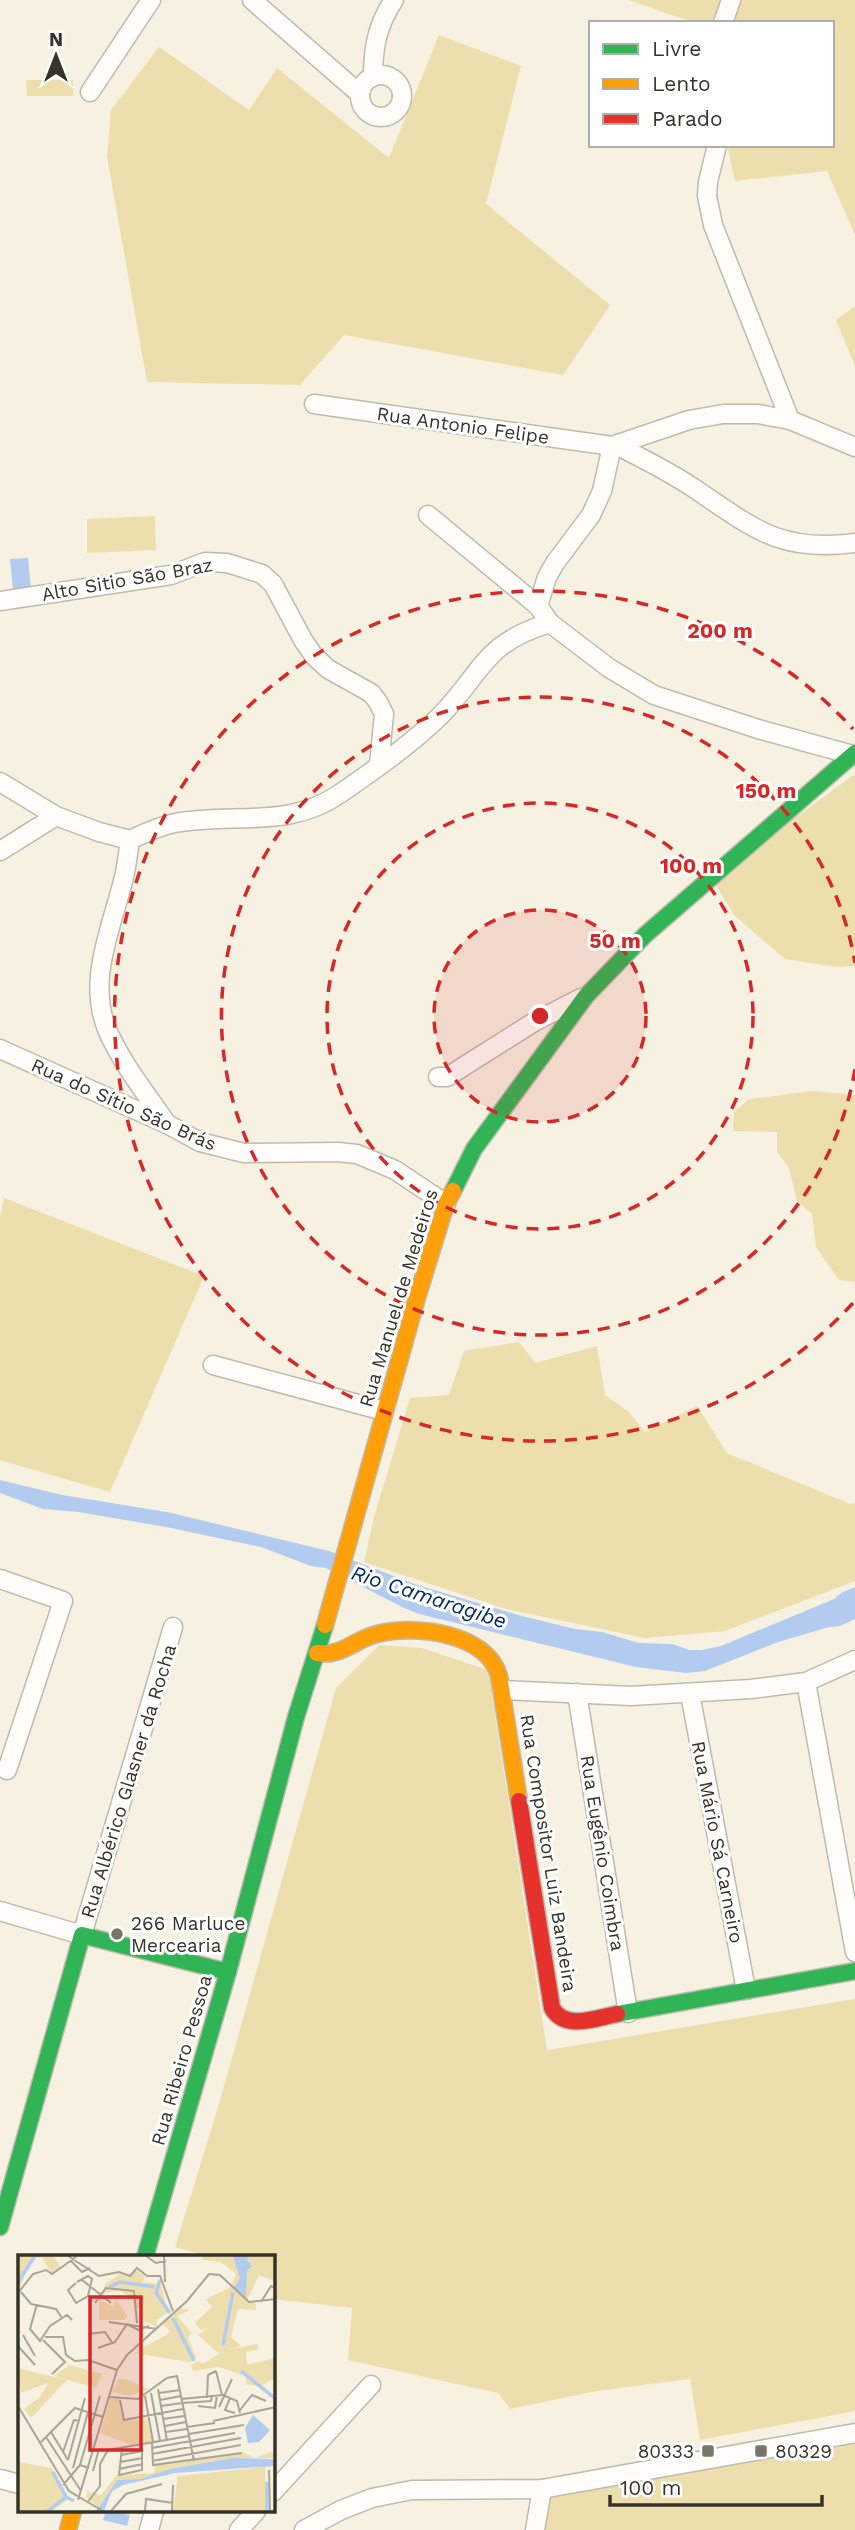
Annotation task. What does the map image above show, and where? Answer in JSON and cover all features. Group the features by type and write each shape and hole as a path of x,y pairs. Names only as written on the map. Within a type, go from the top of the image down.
{"main road":[{"name":"Rua Manuel de Medeiros","path":"323,1632 384,1411 446,1204 474,1149 586,996 645,934 854,754"},
{"name":"Rua Compositor Luiz Bandeira","path":"317,1653 328,1656 338,1654 377,1633 406,1629 460,1639 487,1652 499,1674 502,1690 553,2012 560,2020 568,2022 628,2013"},
{"name":"Rua Ribeiro Pessoa","path":"146,2255 228,1972 295,1721 323,1632"},
{"path":"0,2227 82,1935 228,1972"},
{"path":"628,2013 855,1971"},
{"path":"68,2530 73,2512"}],"street":[{"path":"90,92 151,0"},
{"path":"252,0 360,94 363,107 374,116 388,116 399,108 402,95 397,83 386,76 367,81 360,94"},
{"path":"373,78 375,38 381,21 394,0"},
{"path":"724,21 731,0"},
{"path":"717,147 707,196 713,225 790,420"},
{"name":"Rua Antonio Felipe","path":"314,404 614,446"},
{"path":"614,446 688,420 723,414 758,414 790,420 855,447"},
{"path":"614,446 656,465 762,533 802,546 855,543"},
{"path":"538,606 547,577 591,515 602,491 614,446"},
{"path":"428,515 538,606 550,623 609,668 654,695 758,730 854,754"},
{"name":"Alto Sitio São Braz","path":"0,601 171,575 205,562 227,564 261,574 274,584 298,632 314,656 328,669 371,693 379,702 384,714 379,765"},
{"path":"0,782 56,816 130,840 174,823 286,816 314,808 339,794 379,765 440,716 491,653 512,637 550,623"},
{"path":"0,851 56,816"},
{"path":"130,840 124,877 105,941 99,978 100,1003 108,1031 123,1059 167,1124"},
{"path":"438,1077 447,1077 534,1023 586,996"},
{"name":"Rua do Sítio São Brás","path":"0,1049 167,1124 200,1142 244,1153 357,1154 395,1170 446,1204"},
{"path":"212,1365 384,1411"},
{"path":"0,1578 63,1601 7,1770"},
{"name":"Rua Albérico Glasner da Rocha","path":"82,1935 173,1627"},
{"path":"502,1690 631,1696 690,1694 806,1682 855,1660"},
{"path":"806,1682 855,1952"},
{"name":"Rua Eugênio Coimbra","path":"577,1693 628,2013"},
{"name":"Rua Mário Sá Carneiro","path":"690,1694 746,1990"},
{"path":"0,1911 82,1935"},
{"path":"275,2490 371,2385"},
{"path":"304,2530 362,2502 411,2490 542,2488 855,2433"},
{"path":"0,2479 18,2484"},
{"path":"535,2530 542,2488"},
{"path":"149,2530 154,2512"},
{"path":"239,2530 255,2512"}],"shaded area":[{"path":"629,0 855,0 855,235 827,171 735,181 727,147 834,147 834,21 688,21"},
{"path":"439,35 521,66 486,204 610,305 563,375 344,335 300,385 147,382 107,157 111,110 159,47 249,110 277,68 389,158"},
{"path":"26,80 73,80 73,96 27,96"},
{"path":"855,306 855,366 836,320"},
{"path":"155,516 156,550 87,553 87,519"},
{"path":"855,774 855,966 837,967 785,959 734,915 712,878"},
{"path":"813,1091 855,1095 855,1282 839,1280 816,1247 812,1214 797,1201 789,1168 777,1152 777,1132 733,1131 734,1112 749,1099"},
{"path":"4,1198 204,1276 110,1492 0,1460 0,1217"},
{"path":"519,1342 535,1363 597,1346 605,1395 629,1412 645,1432 697,1406 727,1453 850,1504 855,1503 855,1581 725,1631 645,1638 506,1609 364,1562 374,1517 410,1398 449,1395 464,1351"},
{"path":"379,1645 422,1648 488,1670 547,2050 855,1999 855,2411 700,2440 690,2379 597,2391 510,2409 498,2393 348,2360 352,2308 275,2299 275,2255 204,2255 175,2247 219,2104 336,1688"},
{"path":"855,2437 855,2530 540,2530 545,2494"}],"water":[{"path":"28,558 31,588 13,591 10,559"},
{"name":"Rio Camaragibe","path":"0,1480 62,1495 167,1512 329,1551 417,1585 522,1616 575,1629 602,1632 639,1643 672,1644 689,1650 721,1646 834,1599 855,1587 855,1619 840,1626 778,1642 705,1671 686,1673 636,1667 419,1614 326,1568 311,1566 261,1547 166,1527 79,1512 43,1509 0,1493"},
{"path":"106,2512 130,2515 127,2526 103,2520"}],"traffic: fast":[{"path":"453,1191 474,1149 586,996 645,935 855,753"},
{"path":"146,2255 228,1972 296,1717 325,1625"},
{"path":"0,2227 82,1935 228,1972"},
{"path":"617,2014 855,1971"}],"traffic: slow":[{"path":"325,1625 416,1301 446,1204 453,1191"},
{"path":"317,1653 326,1654 341,1650 377,1634 410,1630 448,1635 480,1650 492,1661 499,1676 519,1801"},
{"path":"68,2530 73,2512"}],"traffic: jam":[{"path":"519,1801 552,2008 558,2015 573,2021 617,2014"}],"place":[{"name":"266 Marluce Mercearia","path":"117,1934"},
{"name":"80333","path":"708,2451"},
{"name":"80329","path":"761,2451"}]}
